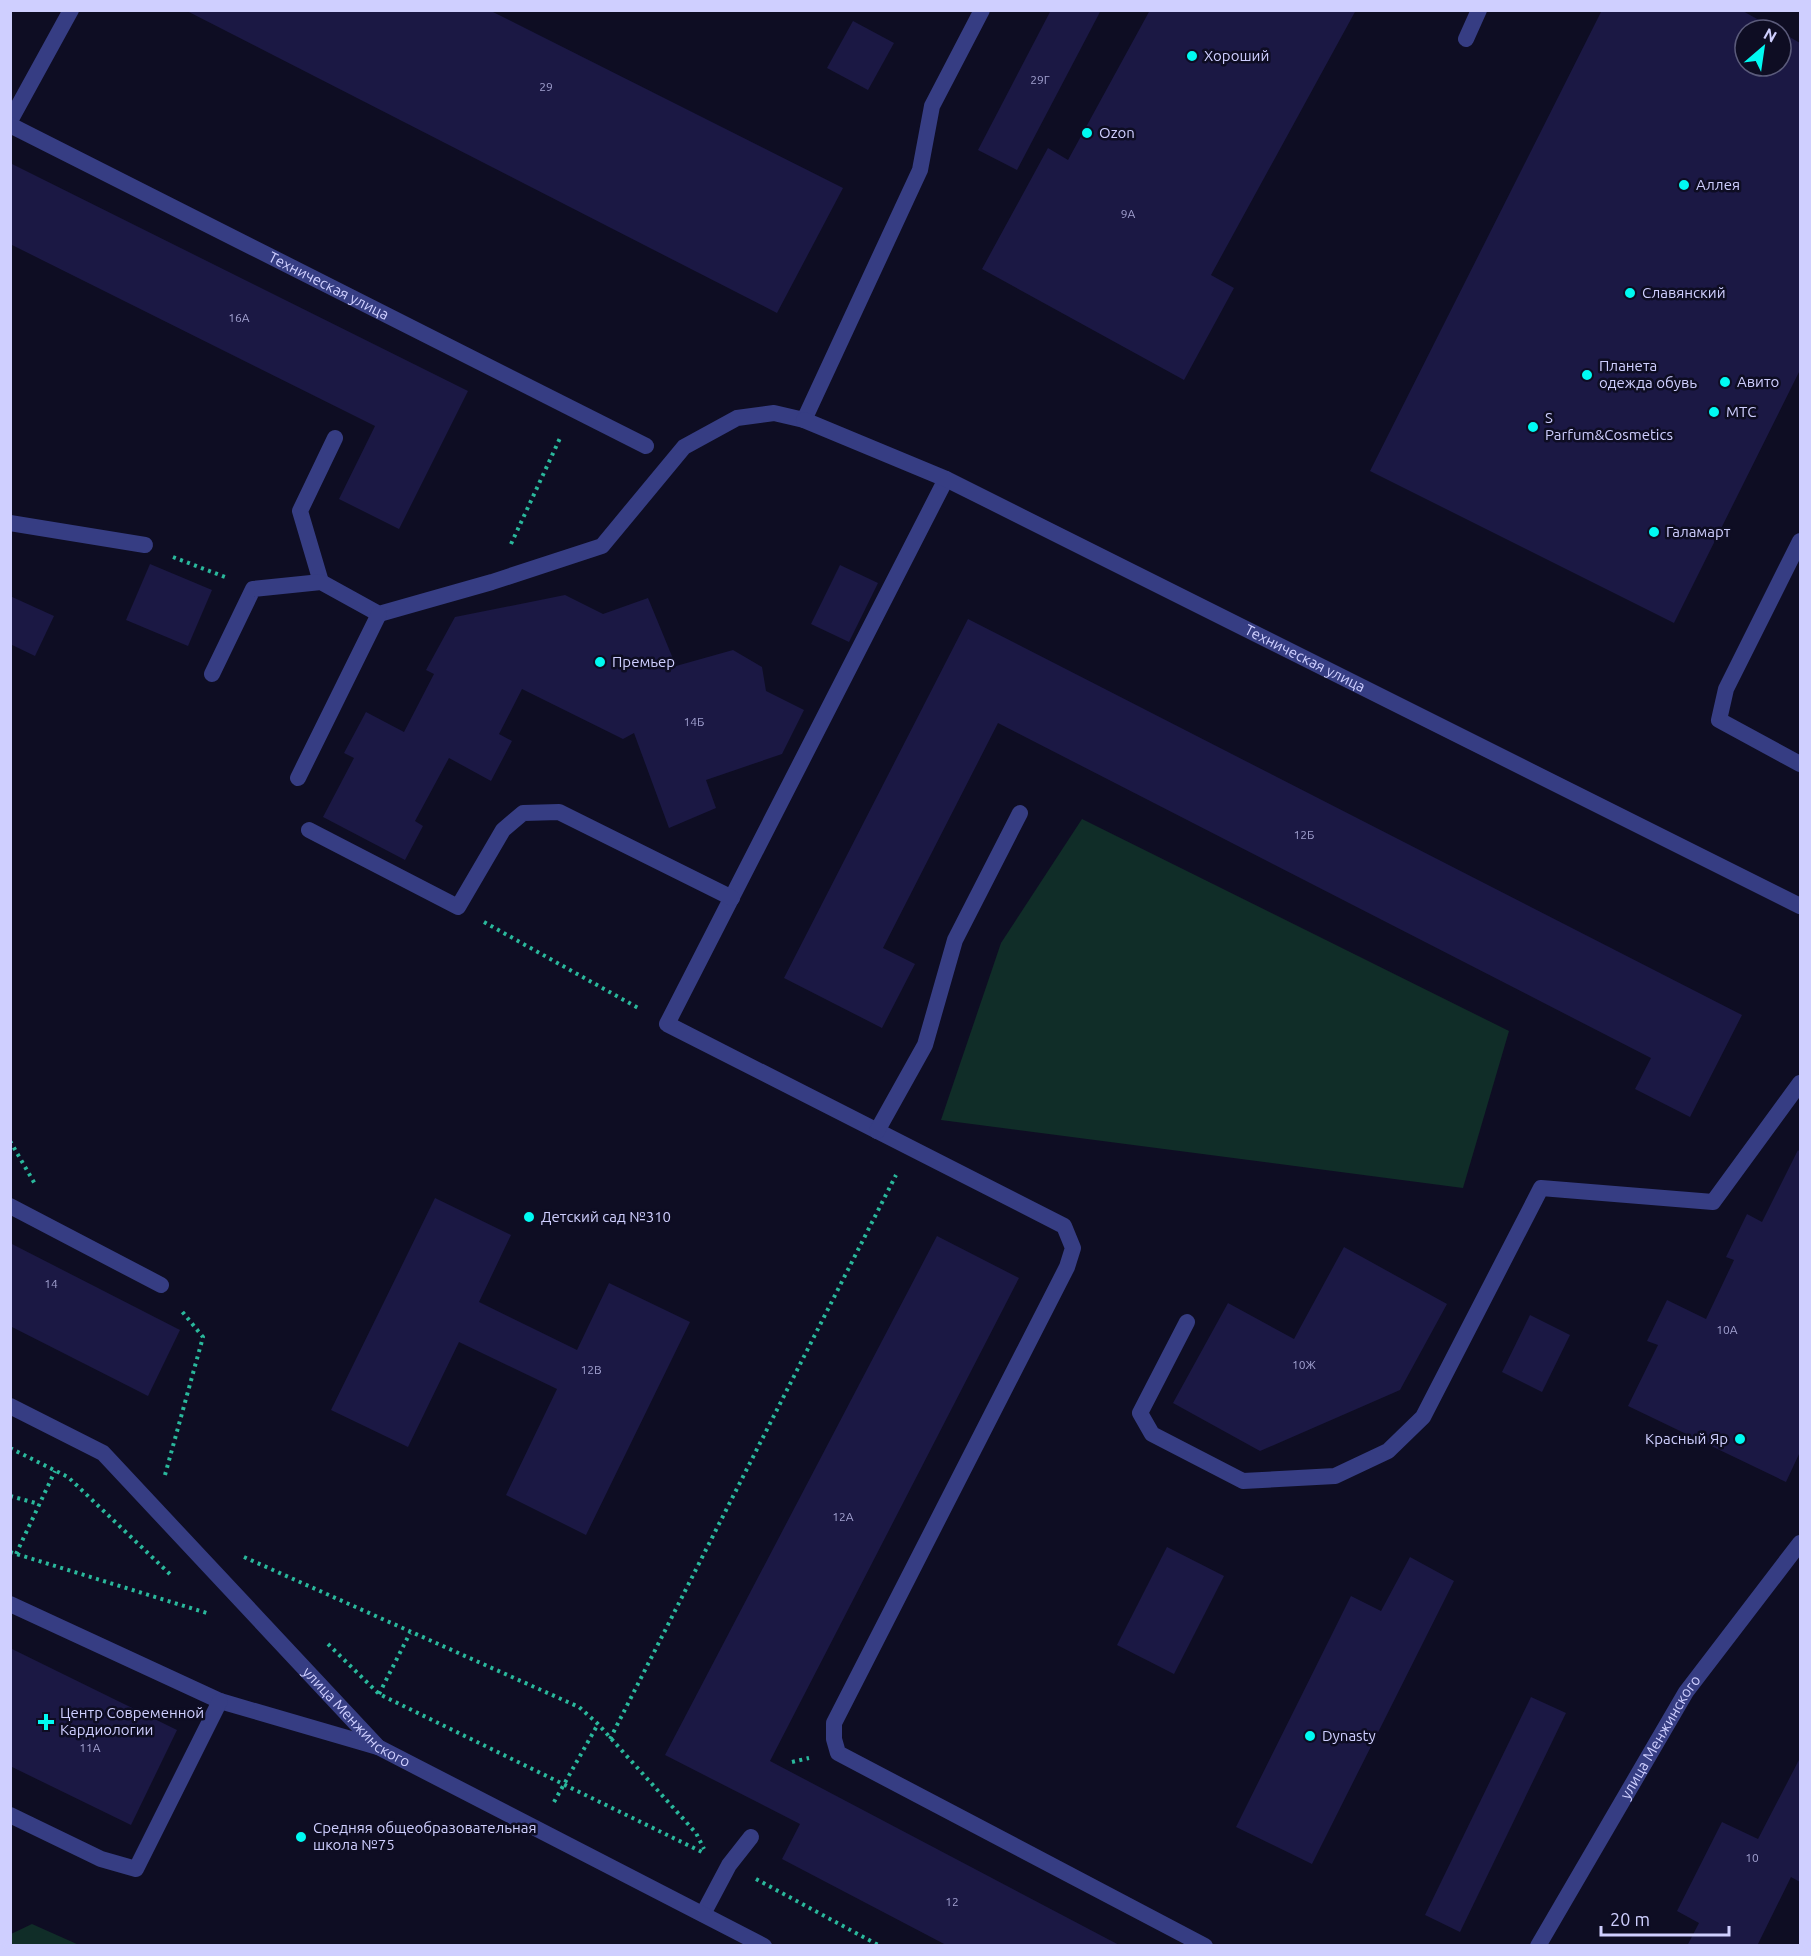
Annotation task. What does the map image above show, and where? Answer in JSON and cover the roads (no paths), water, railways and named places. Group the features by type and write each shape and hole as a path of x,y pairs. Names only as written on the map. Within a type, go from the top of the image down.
{"street":[{"path":"10,120 72,10"},
{"path":"804,420 920,170 932,106 982,10"},
{"path":"1466,39 1479,10"},
{"name":"Техническая улица","path":"10,125 646,446"},
{"name":"Техническая улица","path":"379,614 492,582 602,546 684,447 737,418 774,412 804,420 946,479 1800,906"},
{"path":"321,582 300,511 335,438"},
{"path":"946,479 667,1024 1064,1226 1073,1248 1067,1267 834,1724 834,1739 838,1753 1205,1946"},
{"path":"10,523 145,545"},
{"path":"1800,541 1726,689 1719,720 1800,764"},
{"path":"212,675 253,589 321,582 379,614 298,778"},
{"path":"309,830 458,907 503,830 523,813 559,812 732,898"},
{"path":"877,1131 925,1045 955,940 1020,813"},
{"path":"1187,1322 1140,1413 1152,1434 1243,1482 1335,1476 1388,1451 1423,1417 1541,1188 1713,1202 1800,1083"},
{"path":"10,1206 161,1285"},
{"name":"улица Менжинского","path":"10,1406 103,1453 378,1748 764,1946"},
{"name":"улица Менжинского","path":"1538,1946 1686,1692 1800,1543"},
{"path":"10,1604 220,1701 378,1748"},
{"path":"10,1815 101,1859 136,1869 220,1701"},
{"path":"703,1914 729,1865 751,1837"}],"place":[{"name":"Хороший","path":"1192,56"},
{"name":"Ozon","path":"1087,133"},
{"name":"Аллея","path":"1684,185"},
{"name":"Славянский","path":"1630,293"},
{"name":"Планета одежда обувь","path":"1587,375"},
{"name":"Авито","path":"1725,382"},
{"name":"МТС","path":"1714,412"},
{"name":"S Parfum&Cosmetics","path":"1533,427"},
{"name":"Галамарт","path":"1654,532"},
{"name":"Премьер","path":"600,662"},
{"name":"Детский сад №310","path":"529,1217"},
{"name":"Красный Яр","path":"1740,1439"},
{"name":"Центр Современной Кардиологии","path":"46,1722"},
{"name":"Dynasty","path":"1310,1736"},
{"name":"Средняя общеобразовательная школа №75","path":"301,1837"}]}
